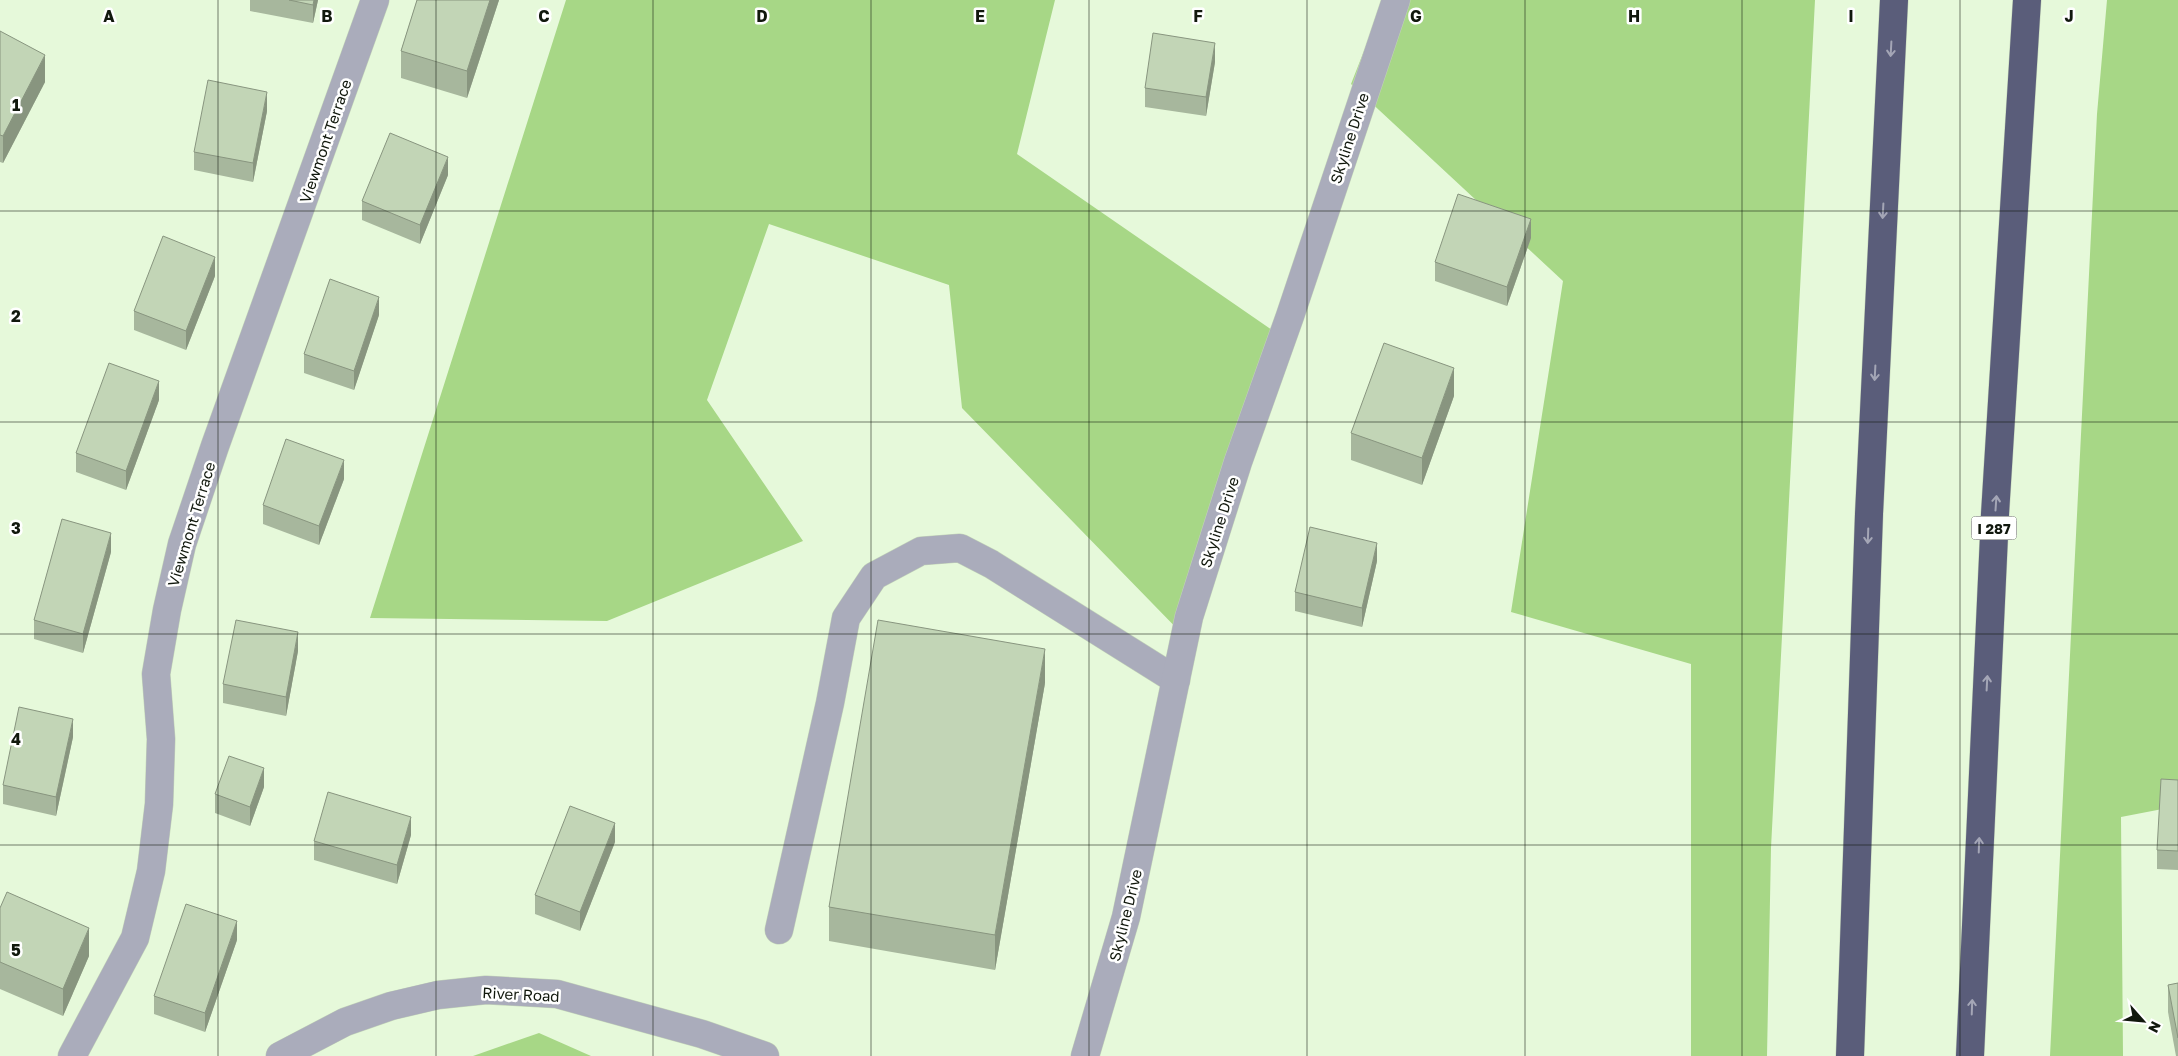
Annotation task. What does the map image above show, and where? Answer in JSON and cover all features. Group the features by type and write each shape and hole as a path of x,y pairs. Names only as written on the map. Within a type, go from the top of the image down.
{"highway":[{"path":"1850,1056 1869,514 1894,0"},
{"name":"I 287","path":"1970,1056 1995,514 2027,0"}],"street":[{"name":"Viewmont Terrace","path":"72,1056 135,938 151,871 159,804 161,740 156,674 167,610 182,544 215,446 375,0"},
{"name":"Skyline Drive","path":"1085,1056 1126,917 1189,617 1238,462 1290,316 1396,0"},
{"path":"778,930 830,704 846,618 874,576 921,551 960,548 991,564 1176,680"},
{"name":"River Road","path":"280,1056 345,1022 391,1006 438,995 486,990 557,994 702,1034 765,1056"}],"green space":[{"path":"566,0 1055,0 1017,154 1272,330 1190,642 962,408 949,285 769,224 707,400 803,541 607,621 370,618"},
{"path":"1384,0 1815,0 1771,848 1767,1056 1691,1056 1691,664 1511,612 1563,281 1351,84"},
{"path":"2107,0 2178,0 2178,806 2121,817 2123,1056 2050,1056 2097,114"},
{"path":"539,1033 591,1056 473,1056"}],"building":[{"path":"289,0 314,0 313,5"},
{"path":"417,0 490,0 467,71 401,51"},
{"path":"0,31 45,55 3,136 0,135"},
{"path":"1153,33 1215,43 1206,97 1145,88"},
{"path":"208,80 267,92 253,163 194,152"},
{"path":"390,133 448,157 420,225 362,201"},
{"path":"1458,194 1531,219 1507,287 1435,262"},
{"path":"163,236 215,257 186,331 134,311"},
{"path":"330,279 379,297 354,371 304,354"},
{"path":"1384,343 1454,368 1422,458 1351,433"},
{"path":"109,363 159,381 126,471 76,453"},
{"path":"286,439 344,460 319,526 263,505"},
{"path":"62,519 111,533 83,634 34,620"},
{"path":"1310,527 1377,543 1362,608 1295,592"},
{"path":"236,620 298,632 286,697 223,684"},
{"path":"878,620 1045,649 995,935 829,907"},
{"path":"19,707 73,719 56,797 3,785"},
{"path":"229,756 264,768 250,807 215,794"},
{"path":"2161,779 2178,780 2178,851 2157,850"},
{"path":"328,792 411,817 397,865 314,841"},
{"path":"570,806 615,823 580,912 535,895"},
{"path":"7,892 89,928 63,989 0,962 0,908"},
{"path":"186,904 237,921 205,1013 154,996"},
{"path":"2178,983 2178,1038 2168,985"}]}
